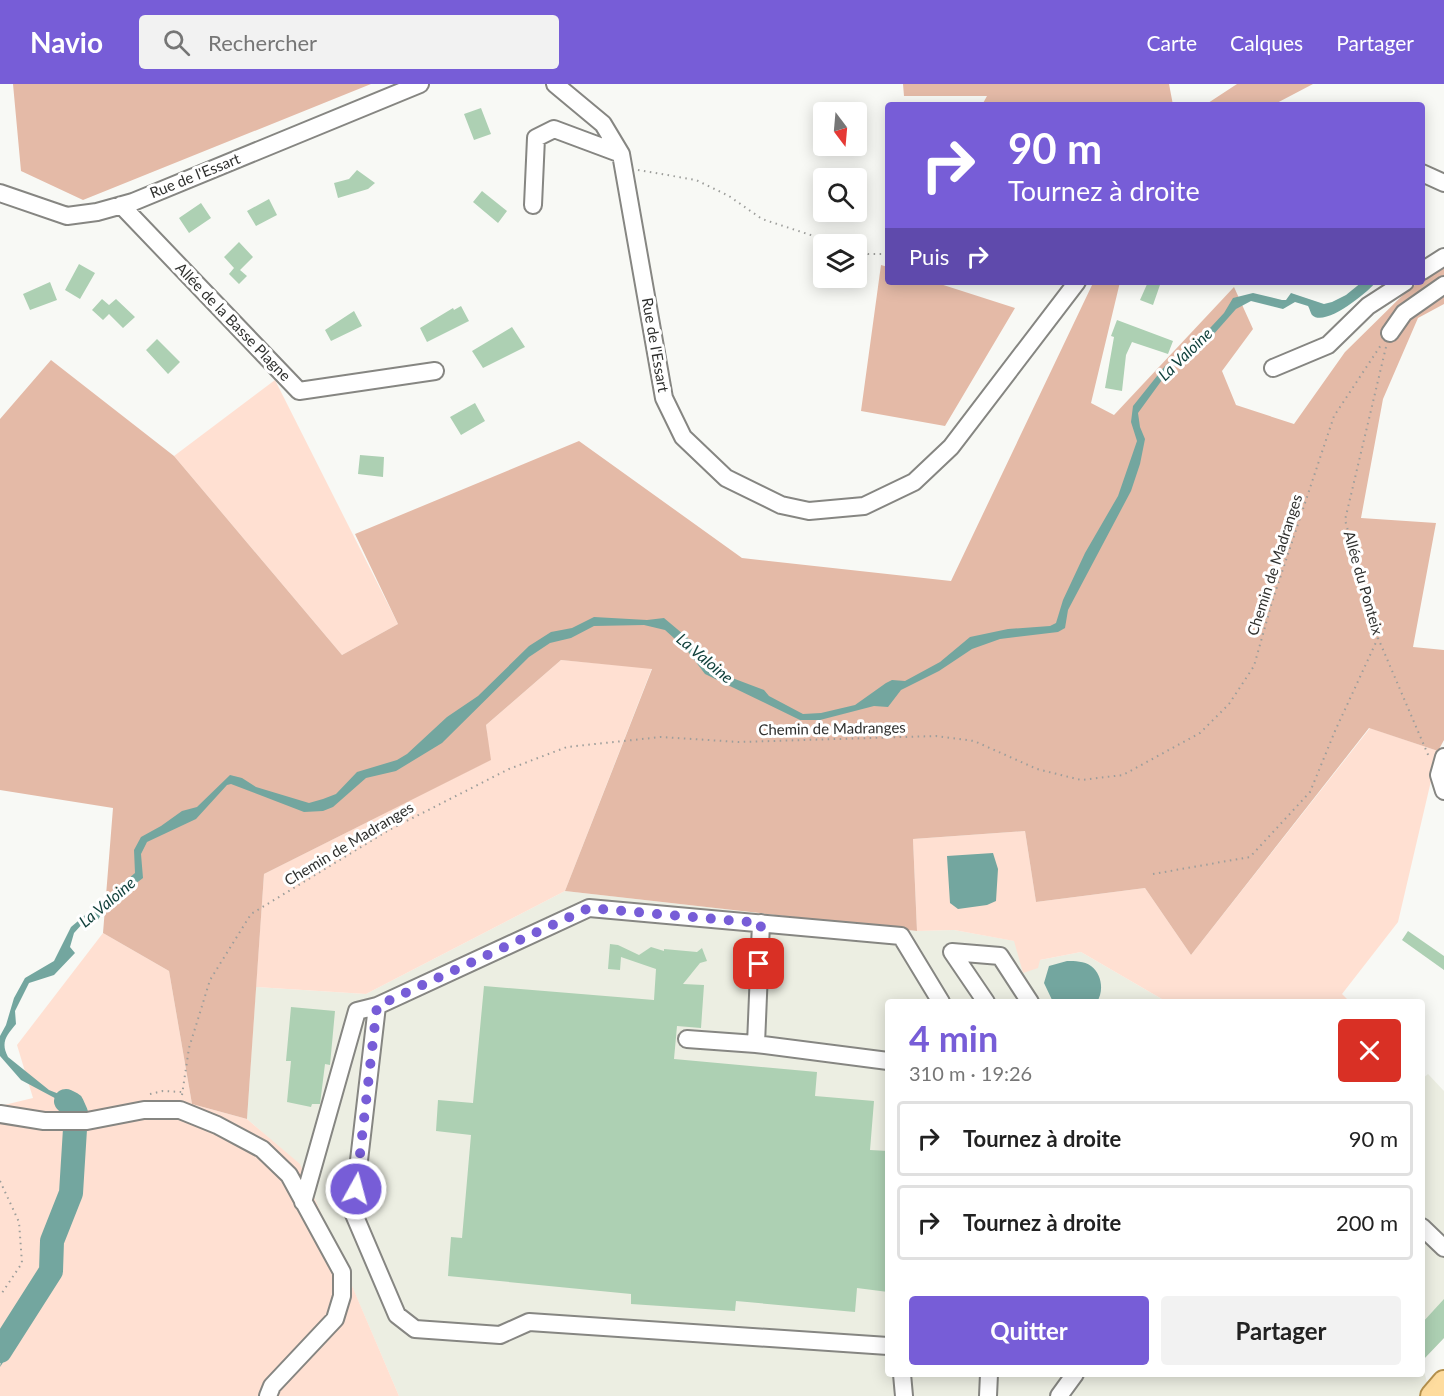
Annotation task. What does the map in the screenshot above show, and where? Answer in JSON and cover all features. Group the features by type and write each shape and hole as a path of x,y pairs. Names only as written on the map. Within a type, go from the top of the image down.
{"main road":[{"path":"1431,1396 1444,1382"}],"street":[{"name":"Rue de l'Essart","path":"0,193 67,216 97,212 121,205 420,84"},
{"name":"Rue de l'Essart","path":"555,84 603,124 622,161 664,398 683,437 726,478 781,505 809,511 864,506 914,482 951,447 1075,285"},
{"path":"533,205 536,138 554,129 622,161"},
{"path":"1425,174 1442,182"},
{"name":"Allée de la Basse Plagne","path":"121,205 299,391 435,371"},
{"path":"1425,269 1444,257"},
{"path":"1273,368 1328,345 1368,306 1400,285"},
{"path":"1390,333 1404,313 1444,285"},
{"path":"1442,783 1444,757"},
{"path":"303,1202 357,1011 377,1006 589,908 901,936 939,999"},
{"path":"756,1044 761,923"},
{"path":"984,999 952,952 1000,956 1028,999"},
{"path":"377,1006 353,1212 397,1315 415,1329 500,1335 529,1322 885,1346"},
{"path":"687,1040 756,1044 885,1061"},
{"path":"0,1114 44,1121 87,1121 144,1110 180,1110 218,1125 262,1149 289,1175 342,1272 342,1296 335,1319 273,1386 268,1396"},
{"path":"1425,1230 1444,1248"},
{"path":"902,1377 904,1396"},
{"path":"988,1396 990,1377"},
{"path":"1059,1396 1070,1377"}],"path":[{"path":"622,161 696,180 729,196 762,219 813,236"},
{"path":"867,255 885,254"},
{"name":"Allée du Ponteix","path":"1390,333 1345,520 1378,638 1442,783"},
{"name":"Chemin de Madranges","path":"180,1110 189,1048 210,980 251,914 389,830 509,769 557,750 661,737 739,742 936,736 974,741 1036,769 1081,780 1123,775 1200,733 1229,704 1254,666 1272,602 1334,416 1390,333"},
{"path":"1153,874 1250,857 1310,792 1378,638"},
{"path":"0,1181 19,1221 22,1263 0,1296"}],"shaded area":[{"path":"13,84 371,84 83,200 21,171"},
{"path":"903,84 1169,84 1172,102 984,102 987,96 904,96"},
{"path":"1237,84 1313,84 1279,102 1210,102"},
{"path":"881,265 885,266 885,285 943,285 1015,308 945,426 861,411"},
{"path":"1444,266 1444,304 1418,318 1383,399 1361,518 1436,523 1413,647 1444,650 1444,740 1438,751 1369,728 1191,955 1145,888 1036,902 1025,831 913,839 917,931 565,891 652,669 561,660 486,725 491,760 264,874 247,1119 192,1104 169,971 103,933 113,808 0,790 0,419 51,360 174,456 342,655 398,624 355,534 579,441 742,558 951,581 1092,285 1119,285 1091,403 1114,415 1234,287 1253,329 1222,371 1236,405 1294,424 1345,352 1409,289 1415,285 1425,285 1425,278"},
{"path":"275,380 398,624 342,655 174,456"},
{"path":"561,660 652,668 565,891 366,994 256,987 264,874 490,760 486,725"},
{"path":"1370,728 1438,751 1398,922 1342,994 1347,999 1162,999 1081,952 1040,960 1038,968 1023,973 1014,941 954,930 917,931 913,839 1025,831 1036,902 1145,888 1191,955"},
{"path":"565,891 917,931 954,930 1015,941 1040,960 1081,952 1162,999 885,999 885,1377 1425,1377 1425,1375 1428,1386 1419,1396 399,1396 300,1165 247,1119 256,987 366,994"},
{"path":"103,933 169,971 192,1104 247,1119 300,1164 399,1396 0,1396 0,1106 33,1098 17,1045"},
{"path":"1428,1074 1444,1091 1444,1338 1425,1358 1425,1076"}],"water":[{"path":"1358,285 1373,285 1346,307 1326,317 1318,318 1312,315 1308,306 1295,302 1283,309 1251,301 1236,309 1213,335 1170,369 1138,413 1145,439 1131,491 1068,610 1065,628 1058,632 1000,639 972,649 939,671 901,690 888,707 874,706 820,720 800,720 705,674 686,649 665,630 644,625 594,626 571,638 550,643 529,657 442,743 396,771 366,778 333,807 323,811 304,812 231,784 227,785 196,819 147,842 141,854 143,878 105,907 98,920 84,922 74,933 70,947 75,953 54,975 29,983 15,1011 16,1024 7,1035 5,1043 8,1057 49,1090 74,1100 80,1113 72,1113 66,1104 21,1080 0,1056 0,1036 6,1025 14,998 25,978 54,961 71,927 135,873 134,850 141,837 182,811 197,807 230,775 242,778 256,787 309,803 336,794 357,772 397,760 407,754 447,717 478,696 529,646 551,632 572,628 594,617 647,620 664,618 696,645 706,661 716,669 727,676 764,690 769,696 803,714 821,713 855,705 886,683 892,680 905,681 940,662 970,637 1008,629 1050,626 1056,623 1063,600 1085,553 1118,496 1137,441 1131,422 1133,406 1165,366 1211,327 1224,313 1233,298 1253,293 1286,300 1291,293 1324,304 1346,295"},
{"path":"993,853 998,869 996,901 987,905 958,909 950,903 947,856"},
{"path":"1076,961 1091,966 1100,978 1101,993 1098,999 1052,999 1044,983 1049,966"},
{"path":"83,1129 73,1197 54,1240 55,1268 28,1306 0,1367 4,1342 51,1271 54,1262 52,1241 71,1193 76,1134"}],"building":[{"path":"481,108 491,134 474,140 464,114"},
{"path":"357,170 375,183 368,189 338,198 334,183 349,179"},
{"path":"482,191 507,211 498,223 473,202"},
{"path":"269,199 277,215 256,226 247,211"},
{"path":"201,203 211,218 189,233 179,218"},
{"path":"239,242 253,257 240,270 247,276 239,284 229,274 234,268 224,257"},
{"path":"79,264 95,273 80,299 65,290"},
{"path":"50,282 57,300 30,310 23,294"},
{"path":"1147,285 1160,285 1153,305 1140,300"},
{"path":"102,299 109,305 116,299 135,317 123,328 109,314 103,320 92,310"},
{"path":"461,306 469,321 427,342 420,328 453,308 454,310"},
{"path":"354,311 362,326 331,341 325,330"},
{"path":"1117,320 1173,341 1168,354 1132,342 1126,355 1122,391 1105,388 1114,337 1111,336"},
{"path":"512,327 525,347 483,368 472,351"},
{"path":"157,339 180,362 168,374 146,350"},
{"path":"475,403 485,421 461,435 450,417"},
{"path":"360,455 384,457 383,477 358,474"},
{"path":"1408,931 1444,956 1444,970 1402,940"},
{"path":"610,944 618,945 639,955 651,947 664,951 664,949 697,952 702,948 707,961 700,963 683,984 704,985 701,1028 677,1026 674,1059 817,1072 815,1096 874,1101 870,1150 885,1151 885,1292 857,1288 855,1312 736,1301 735,1311 631,1304 631,1294 448,1276 451,1237 462,1238 471,1135 436,1131 438,1100 473,1103 484,986 654,1000 656,969 621,957 620,970 608,969"},
{"path":"291,1007 335,1011 330,1065 325,1064 320,1104 312,1104 311,1107 287,1102 291,1061 286,1061"},
{"path":"1444,1299 1444,1338 1425,1358 1425,1320"}],"waterway":[{"name":"La Valoine","path":"0,1351 51,1271 52,1241 71,1193 76,1113 72,1104 66,1101"}],"route":[{"path":"356,1189 377,1006 589,908 761,923 759,964"}]}
